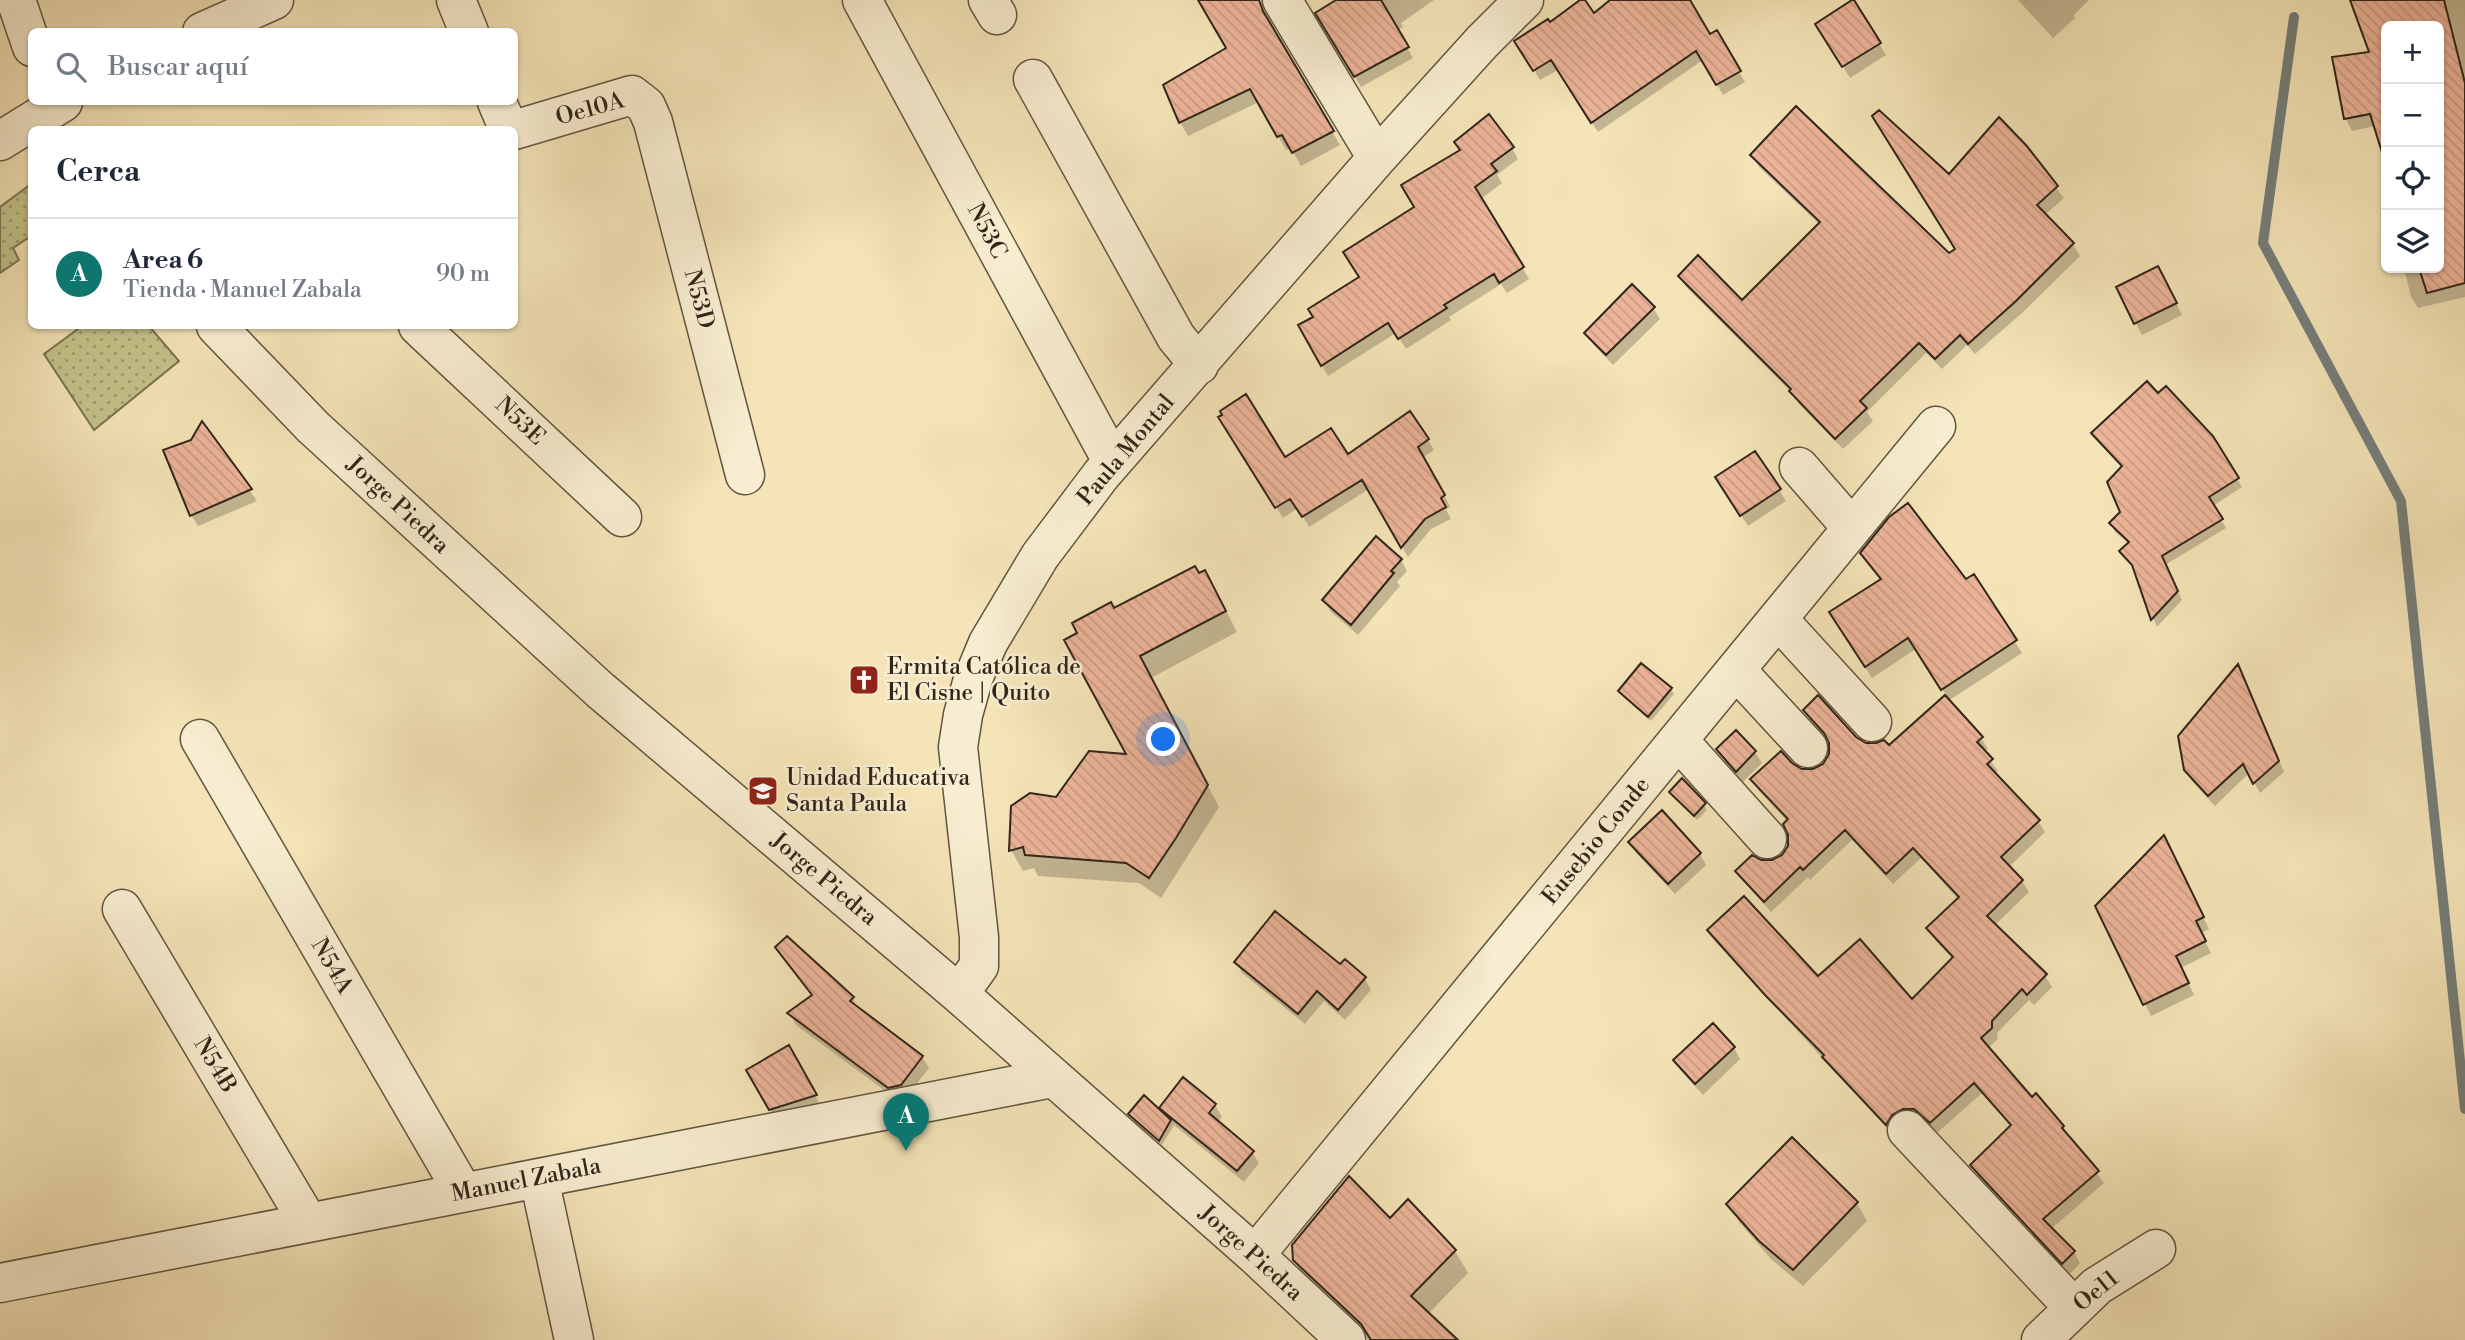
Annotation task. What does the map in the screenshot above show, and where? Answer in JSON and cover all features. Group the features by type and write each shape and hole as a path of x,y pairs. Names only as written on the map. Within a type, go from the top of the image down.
{"street":[{"path":"16,0 28,35"},
{"path":"211,28 274,0"},
{"path":"456,0 467,28"},
{"name":"N53C","path":"862,0 1112,461"},
{"path":"1282,0 1377,158"},
{"name":"Paula Montal","path":"959,994 979,966 979,937 958,747 972,679 988,643 1040,556 1112,461 1199,365 1280,267 1377,158 1482,42 1524,0"},
{"path":"1033,79 1176,338 1199,365"},
{"name":"Oe10A","path":"518,129 632,95 646,106 653,122"},
{"path":"499,105 507,126"},
{"path":"28,126 58,110"},
{"name":"N53D","path":"653,122 745,475"},
{"path":"0,141 28,126"},
{"name":"Jorge Piedra","path":"219,329 313,427 600,690 959,994 1255,1255 1346,1340"},
{"name":"N53E","path":"421,329 622,517"},
{"name":"Eusebio Conde","path":"1255,1255 1936,426"},
{"path":"1799,467 1853,528"},
{"path":"1778,619 1872,722"},
{"path":"1736,670 1808,748"},
{"name":"N54A","path":"200,739 463,1192"},
{"path":"1678,740 1767,839"},
{"name":"N54B","path":"122,909 308,1222"},
{"name":"Manuel Zabala","path":"0,1283 1052,1078"},
{"path":"1907,1130 2074,1308"},
{"path":"539,1178 574,1340"},
{"name":"Oe11","path":"2041,1340 2097,1286 2156,1249"}],"shaded area":[{"path":"28,186 28,238 13,248 19,260 0,273 0,207"},
{"path":"78,329 152,329 179,361 94,430 44,354"}],"building":[{"path":"1198,0 1259,0 1334,131 1292,153 1282,135 1277,137 1250,89 1179,123 1163,85 1226,48"},
{"path":"1336,0 1381,0 1409,47 1354,77 1315,13"},
{"path":"1580,0 1585,0 1594,13 1610,0 1690,0 1710,34 1717,30 1741,71 1716,85 1696,51 1591,123 1551,60 1533,71 1514,41 1548,19 1550,22"},
{"path":"1852,0 1881,43 1842,67 1815,24"},
{"path":"2350,0 2444,0 2465,83 2465,283 2427,293 2421,273 2444,273 2444,21 2381,21 2381,149 2370,114 2344,119 2332,57 2369,52"},
{"path":"1796,106 1949,253 1955,249 1872,116 1879,110 1949,174 1999,117 2026,145 2058,186 2037,205 2074,243 1968,344 1960,335 1935,359 1919,343 1860,401 1867,408 1835,439 1789,391 1791,389 1678,276 1698,255 1742,300 1820,222 1750,155"},
{"path":"1489,114 1514,147 1491,164 1497,171 1475,187 1524,267 1499,283 1494,274 1444,305 1447,308 1398,339 1388,323 1321,366 1298,325 1313,317 1308,309 1359,277 1343,252 1414,207 1401,185 1460,150 1454,142"},
{"path":"2158,266 2177,303 2134,324 2116,287"},
{"path":"1632,284 1655,307 1606,355 1584,333"},
{"path":"2147,381 2158,393 2166,386 2213,436 2239,478 2209,497 2223,519 2162,556 2178,591 2151,620 2132,565 2119,551 2129,542 2109,523 2120,512 2107,482 2122,466 2091,433"},
{"path":"1246,394 1285,457 1331,428 1348,454 1410,411 1429,439 1418,447 1445,495 1441,498 1446,507 1425,519 1401,548 1362,480 1302,517 1290,499 1275,508 1218,417 1222,415 1220,411"},
{"path":"202,421 252,489 190,516 163,450 191,440"},
{"path":"1755,451 1781,489 1740,516 1715,477"},
{"path":"1908,503 1966,579 1974,574 2017,640 1941,690 1908,638 1865,667 1829,612 1881,579 1860,553 1889,517"},
{"path":"1376,536 1402,559 1391,571 1394,573 1351,625 1322,600"},
{"path":"1195,566 1199,573 1205,570 1226,611 1140,656 1208,785 1176,838 1149,878 1126,863 1025,855 1023,847 1009,851 1011,806 1030,793 1056,797 1089,751 1126,754 1064,640 1077,633 1072,623 1111,602 1114,608"},
{"path":"1641,663 1672,688 1648,717 1618,691"},
{"path":"2238,664 2279,761 2253,784 2243,764 2208,796 2184,770 2178,736"},
{"path":"1818,695 1856,737 1866,743 1884,740 1889,745 1945,695 1983,737 1977,742 1993,759 1987,764 2040,820 2001,857 2023,880 1987,916 2047,974 2027,995 2022,989 1992,1021 1992,1028 1981,1038 2032,1097 2036,1093 2099,1171 2043,1219 2075,1251 2062,1264 1970,1165 2011,1125 1974,1083 1930,1123 1914,1109 1903,1109 1892,1115 1886,1125 1707,930 1744,896 1818,976 1860,939 1912,999 1953,957 1926,928 1959,897 1913,848 1886,874 1845,830 1803,870 1800,867 1764,902 1735,871 1752,855 1761,860 1772,860 1782,855 1788,846 1788,835 1783,824 1788,819 1750,779 1781,751 1802,769 1813,769 1823,764 1829,754 1829,743 1824,733 1803,710"},
{"path":"1736,730 1756,751 1736,772 1716,749"},
{"path":"1682,778 1706,803 1694,816 1669,792"},
{"path":"1662,810 1701,853 1668,884 1628,842"},
{"path":"2164,835 2204,917 2196,921 2206,941 2176,956 2189,983 2143,1005 2095,906"},
{"path":"1275,911 1340,964 1345,959 1366,977 1338,1010 1317,991 1298,1014 1234,962"},
{"path":"787,936 854,997 850,1001 923,1056 901,1085 888,1088 787,1013 812,995 775,947"},
{"path":"1713,1023 1735,1047 1695,1084 1673,1060"},
{"path":"789,1045 817,1095 769,1110 746,1070"},
{"path":"1183,1077 1216,1104 1209,1113 1254,1151 1237,1171 1159,1108"},
{"path":"1144,1095 1171,1120 1159,1141 1128,1114"},
{"path":"1792,1137 1858,1202 1793,1270 1759,1241 1726,1204"},
{"path":"1349,1176 1390,1218 1408,1199 1456,1250 1411,1296 1458,1340 1371,1340 1361,1324 1293,1260 1292,1245"}],"waterway":[{"path":"2294,17 2263,243 2401,501 2465,1109"}],"place":[{"name":"Ermita Católica de El Cisne | Quito","path":"864,680"},
{"name":"Unidad Educativa Santa Paula","path":"763,791"},
{"name":"Area 6","path":"906,1151"}]}
